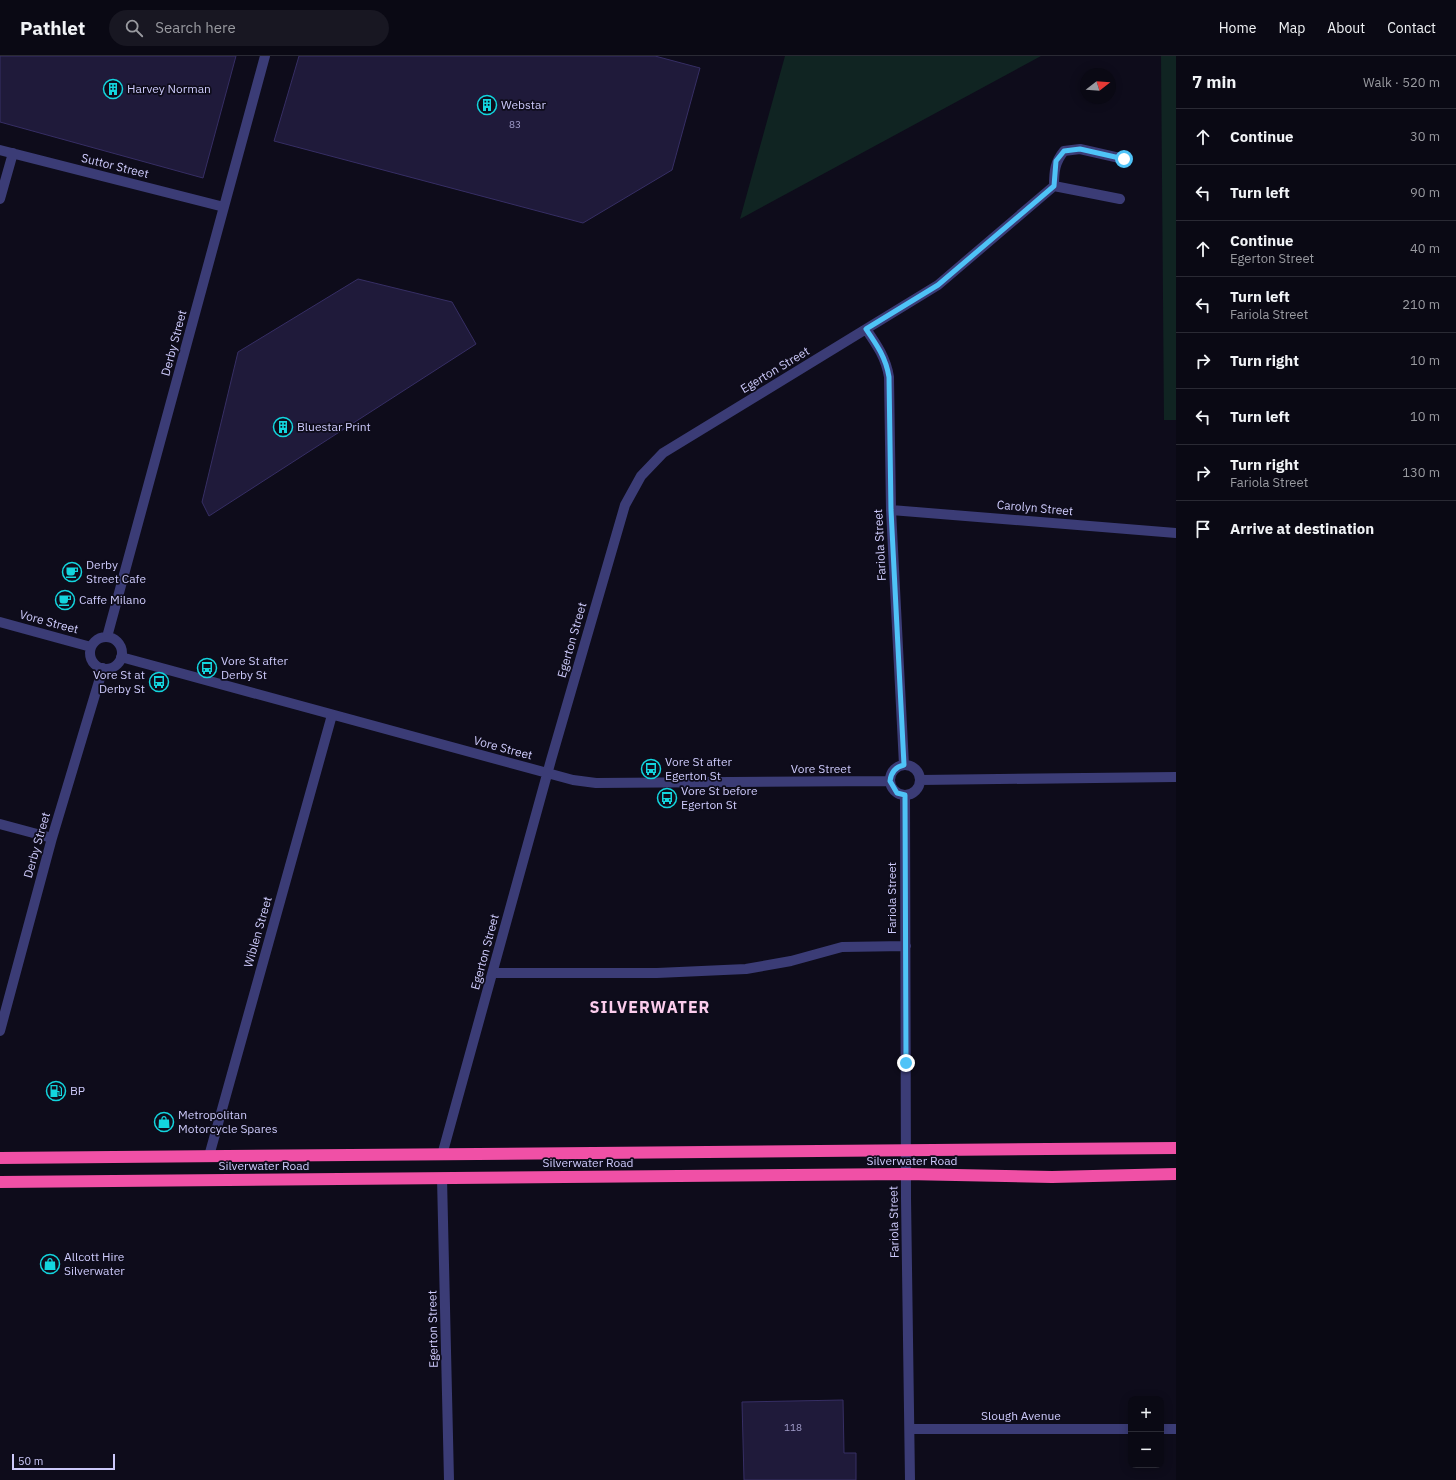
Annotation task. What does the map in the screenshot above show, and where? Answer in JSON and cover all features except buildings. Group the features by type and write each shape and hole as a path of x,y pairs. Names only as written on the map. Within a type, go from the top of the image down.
{"highway":[{"name":"Silverwater Road","path":"0,1158 1176,1148"},
{"name":"Silverwater Road","path":"0,1182 906,1174 1052,1177 1176,1174"}],"street":[{"name":"Derby Street","path":"107,637 265,56"},
{"path":"1120,199 1054,186 1056,161 1064,151 1080,149 1124,159"},
{"name":"Suttor Street","path":"0,150 224,207"},
{"path":"0,199 13,153"},
{"name":"Egerton Street","path":"442,1155 548,773 625,505 641,476 663,453 938,285 1054,186"},
{"name":"Fariola Street","path":"866,329 883,354 887,365 891,510 904,765"},
{"name":"Carolyn Street","path":"891,510 1176,533"},
{"name":"Vore Street","path":"0,622 91,647"},
{"path":"107,637 112,638 119,644 122,652 121,657 116,664 104,668 92,661 90,656 91,647 97,639 107,637"},
{"name":"Vore Street","path":"121,657 573,780 596,783 890,781"},
{"name":"Derby Street","path":"1,1026 52,838 104,668"},
{"name":"Wiblen Street","path":"209,1156 332,714"},
{"path":"904,765 917,771 920,780 919,785 914,792 905,795 897,793 890,781 892,772 904,765"},
{"path":"920,780 1176,777"},
{"name":"Fariola Street","path":"905,795 906,1174 910,1480"},
{"path":"0,824 52,838"},
{"path":"493,973 657,973 746,969 791,961 842,947 906,946"},
{"name":"Egerton Street","path":"442,1178 449,1480"},
{"name":"Slough Avenue","path":"910,1429 1128,1429"},
{"path":"1164,1429 1176,1429"}],"green space":[{"path":"785,56 1041,56 740,219"},
{"path":"1161,56 1176,56 1176,420 1164,420"}],"place":[{"name":"Harvey Norman","path":"113,89"},
{"name":"Webstar","path":"487,105"},
{"name":"Bluestar Print","path":"283,427"},
{"name":"Derby Street Cafe","path":"72,572"},
{"name":"Caffe Milano","path":"65,600"},
{"name":"Vore St after Derby St","path":"207,668"},
{"name":"Vore St at Derby St","path":"159,682"},
{"name":"Vore St after Egerton St","path":"651,769"},
{"name":"Vore St before Egerton St","path":"667,798"},
{"name":"BP","path":"56,1091"},
{"name":"Metropolitan Motorcycle Spares","path":"164,1122"},
{"name":"Allcott Hire Silverwater","path":"50,1264"}],"district":[{"name":"SILVERWATER","path":"650,1007"}],"route":[{"path":"906,1063 905,795 897,793 893,789 890,781 892,772 904,765 891,510 888,391 889,377 883,354 866,329 938,285 1054,186 1056,161 1064,151 1080,149 1124,159"}]}
